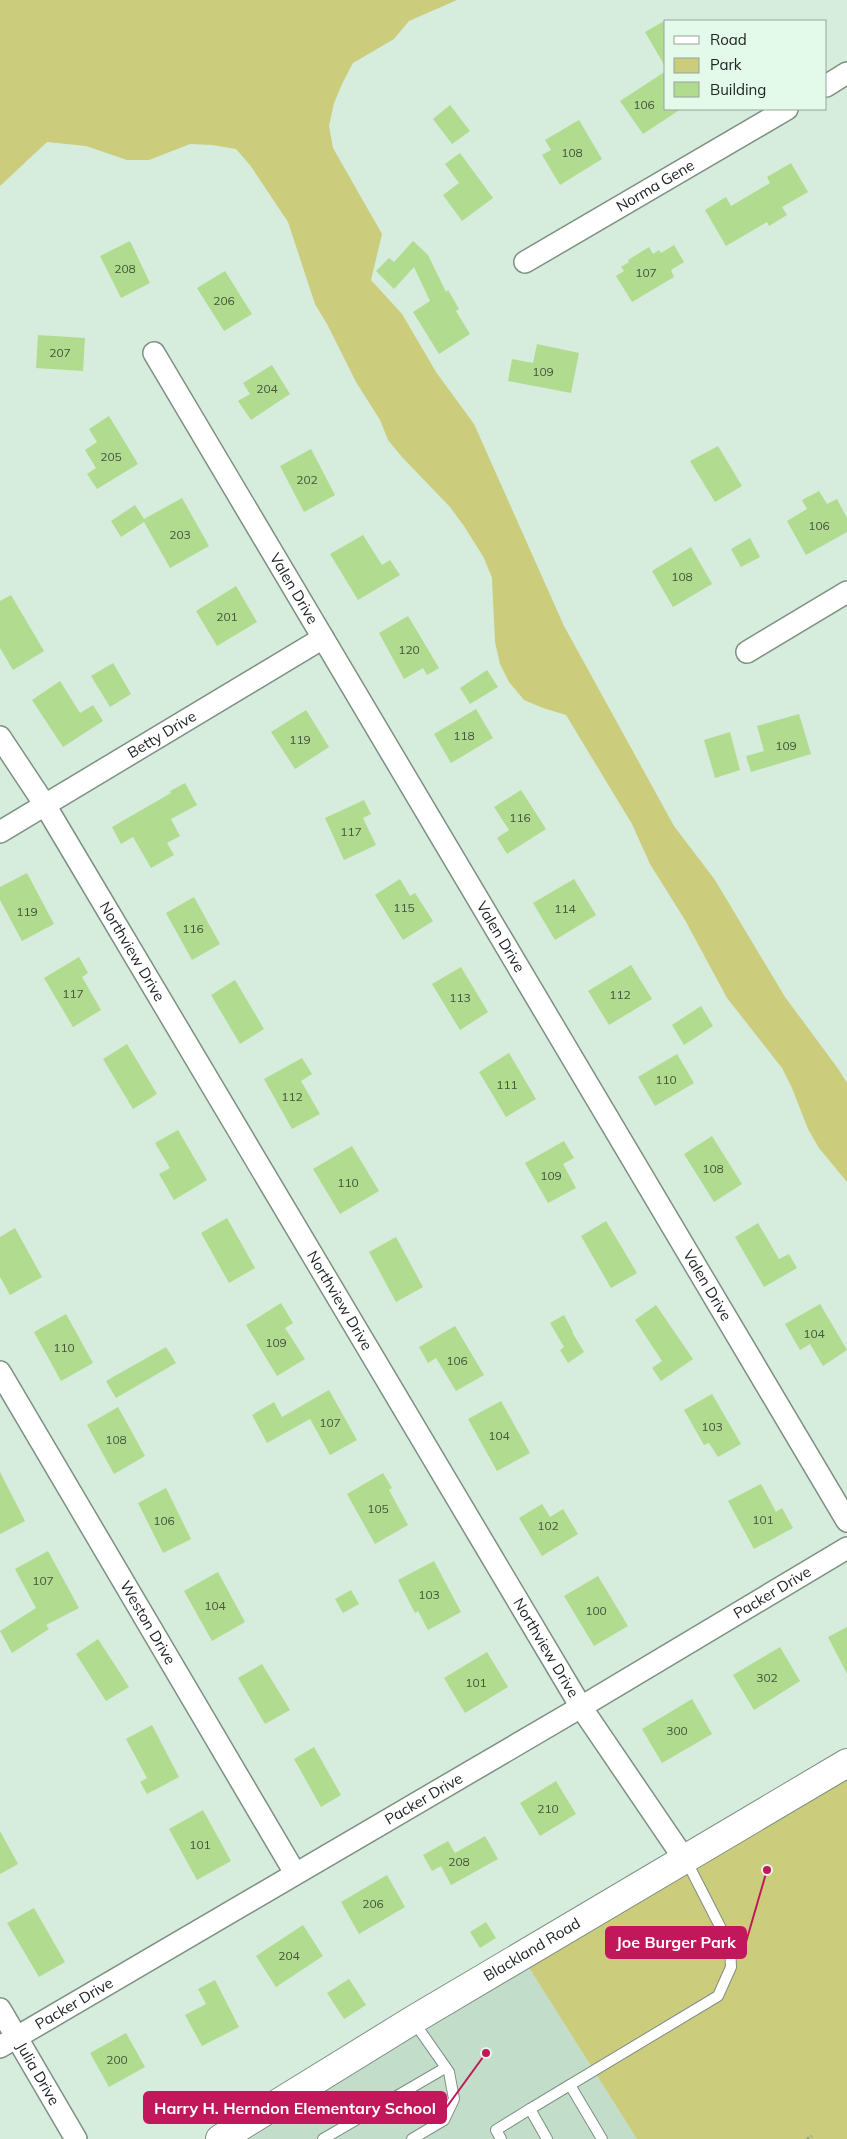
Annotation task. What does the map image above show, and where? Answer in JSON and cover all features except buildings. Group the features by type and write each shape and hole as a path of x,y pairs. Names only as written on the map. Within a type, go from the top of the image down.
{"street":[{"path":"827,85 847,73"},
{"name":"Norma Gene","path":"525,262 785,110"},
{"name":"Valen Drive","path":"154,353 847,1521"},
{"path":"747,652 847,592"},
{"name":"Betty Drive","path":"0,832 323,638"},
{"name":"Northview Drive","path":"0,737 45,805 581,1707 686,1860"},
{"name":"Weston Drive","path":"0,1372 295,1873"},
{"name":"Packer Drive","path":"8,2042 581,1707 847,1548"},
{"name":"Blackland Road","path":"220,2139 413,2020 847,1763"},
{"name":"Julia Drive","path":"0,2009 8,2042 76,2139"}],"lane":[{"path":"501,2139 496,2130 718,1996 731,1967 730,1946 686,1860"},
{"path":"412,2139 444,2120 454,2099 449,2072 413,2020"},
{"path":"322,2139 445,2068"},
{"path":"570,2085 602,2139"},
{"path":"530,2109 547,2139"}],"path":[{"path":"806,2139 812,2136"}],"shaded area":[{"path":"528,1966 637,2139 250,2139"}],"green space":[{"path":"0,0 457,0 409,21 394,39 353,63 334,103 329,126 333,148 382,234 371,280 402,314 436,372 474,424 564,626 674,826 715,880 785,997 847,1083 847,1182 819,1148 808,1129 782,1068 727,998 685,920 650,864 632,824 566,715 524,700 509,682 500,664 495,642 492,578 484,558 450,507 388,440 380,420 356,382 315,304 288,222 250,165 236,149 212,145 190,144 149,160 127,160 86,146 47,142 0,186"},
{"path":"847,1775 847,2139 637,2139 528,1966"}],"place":[{"name":"Joe Burger Park","path":"767,1870"},
{"name":"Harry H. Herndon Elementary School","path":"486,2053"}]}
